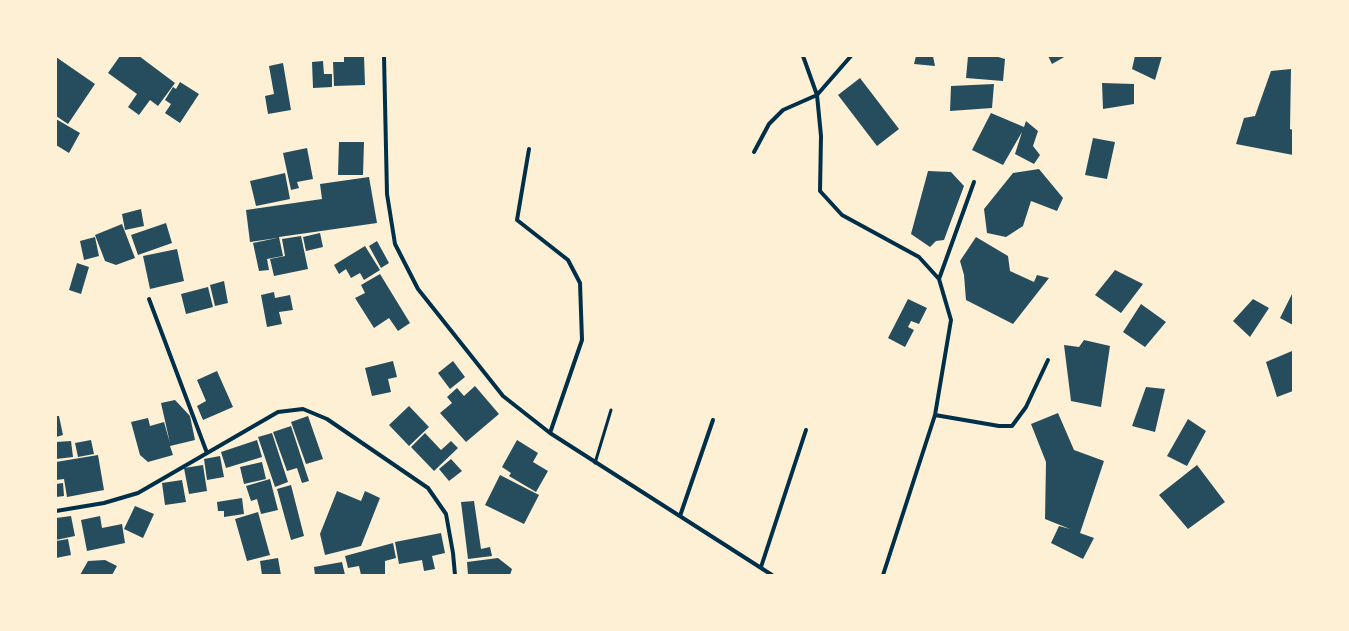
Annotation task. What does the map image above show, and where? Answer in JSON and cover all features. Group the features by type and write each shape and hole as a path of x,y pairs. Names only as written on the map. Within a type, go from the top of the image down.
{"street":[{"path":"384,56 387,194 395,244 418,289 503,396 550,433 772,575"},
{"path":"803,56 817,95 821,136 820,191 842,215 919,256 939,279 951,320 935,414 883,575"},
{"path":"754,152 769,124 783,110 817,95 851,56"},
{"path":"529,149 517,220 568,260 580,283 582,340 550,433"},
{"path":"939,279 974,182"},
{"path":"149,299 207,453"},
{"path":"935,414 999,426 1012,426 1026,407 1048,360"},
{"path":"56,511 104,503 138,493 278,412 303,409 327,419 428,488 446,514 453,553 455,575"},
{"path":"680,516 713,420"},
{"path":"761,567 806,430"}],"lane":[{"path":"595,462 611,410"}],"building":[{"path":"120,56 139,56 175,83 158,106 150,100 139,115 128,107 137,94 108,73"},
{"path":"344,56 364,56 365,85 334,86 333,62 344,62"},
{"path":"916,56 933,56 935,66 914,64"},
{"path":"968,56 995,56 1005,59 1003,81 966,78"},
{"path":"1048,56 1066,56 1052,64"},
{"path":"1135,56 1162,56 1155,80 1132,69"},
{"path":"56,57 95,84 68,124 56,116"},
{"path":"323,61 324,74 332,74 332,87 313,88 312,62"},
{"path":"283,63 291,110 268,114 265,96 274,94 269,66"},
{"path":"1291,69 1290,129 1293,130 1293,155 1236,144 1244,118 1255,116 1271,71"},
{"path":"860,78 899,129 877,146 838,95"},
{"path":"180,82 199,94 180,123 165,113 171,104 165,100 173,87 176,89"},
{"path":"1102,83 1134,84 1134,104 1103,109"},
{"path":"994,84 992,108 950,111 951,86"},
{"path":"991,113 1024,127 1026,121 1038,131 1033,146 1040,155 1034,164 1015,154 1022,132 1003,165 972,150"},
{"path":"56,119 80,133 69,153 56,145"},
{"path":"1093,138 1115,142 1107,179 1085,175"},
{"path":"339,142 364,142 363,175 338,175"},
{"path":"307,148 313,179 297,182 299,188 291,190 283,153"},
{"path":"1039,169 1063,198 1057,211 1031,201 1023,226 1006,237 987,233 984,209 1013,173"},
{"path":"928,171 951,172 964,186 944,240 936,241 930,247 911,234"},
{"path":"285,173 290,199 256,206 250,181"},
{"path":"369,177 377,223 279,237 283,256 267,259 269,270 259,271 253,243 277,238 250,242 246,210 322,199 320,184"},
{"path":"141,209 144,226 125,230 122,214"},
{"path":"166,223 172,243 138,255 131,235"},
{"path":"122,224 135,258 116,265 105,261 95,235"},
{"path":"320,233 323,247 306,251 303,237"},
{"path":"301,236 308,269 274,276 270,259 285,256 282,239"},
{"path":"95,237 99,256 84,260 80,241"},
{"path":"976,237 1008,256 1010,271 1034,282 1037,275 1049,278 1013,324 966,300 964,275 960,261"},
{"path":"377,241 389,263 381,268 369,246"},
{"path":"365,246 380,270 364,280 360,273 351,278 346,269 339,274 334,265"},
{"path":"177,249 184,281 150,289 143,256"},
{"path":"77,263 89,267 81,294 69,290"},
{"path":"1115,270 1143,284 1121,313 1095,295"},
{"path":"380,274 410,323 398,331 389,318 374,328 355,298 365,293 361,285"},
{"path":"224,281 228,303 215,306 210,285"},
{"path":"208,287 213,307 186,314 181,294"},
{"path":"274,292 275,298 290,295 293,310 279,312 282,324 267,327 261,295"},
{"path":"1293,292 1293,325 1280,318"},
{"path":"908,299 927,308 919,324 911,321 908,327 914,330 905,347 888,338"},
{"path":"1253,299 1269,308 1250,337 1233,321"},
{"path":"1141,304 1166,322 1145,347 1123,332"},
{"path":"1084,340 1110,346 1101,407 1071,401 1064,345 1079,347"},
{"path":"1292,351 1293,391 1277,397 1266,362"},
{"path":"393,361 397,377 388,379 391,392 372,396 365,368"},
{"path":"453,361 465,377 450,389 438,373"},
{"path":"217,371 233,407 203,420 197,406 206,401 197,380"},
{"path":"475,386 499,414 466,442 440,413 452,403 447,397 457,388 464,396"},
{"path":"1146,387 1165,389 1155,432 1132,426"},
{"path":"175,400 190,416 195,440 170,446 173,455 148,462 140,455 131,422 148,418 150,426 164,422 170,443 161,403"},
{"path":"409,406 429,427 409,446 389,425"},
{"path":"1058,413 1074,450 1104,461 1080,533 1094,538 1083,559 1051,543 1059,526 1070,529 1045,519 1046,462 1031,424"},
{"path":"56,416 59,416 63,435 56,437"},
{"path":"308,416 323,459 306,464 291,422"},
{"path":"1188,419 1206,431 1187,466 1167,456"},
{"path":"291,426 309,481 302,483 297,468 287,471 273,432"},
{"path":"272,433 288,482 275,487 258,437"},
{"path":"425,433 441,450 451,441 458,448 434,471 411,447"},
{"path":"91,440 94,454 78,457 75,443"},
{"path":"257,440 262,457 226,468 221,452"},
{"path":"517,440 538,453 533,462 548,471 536,492 509,476 511,473 502,467"},
{"path":"71,441 73,457 56,459 56,442"},
{"path":"98,455 104,490 67,497 64,479 56,480 56,462"},
{"path":"220,456 224,477 207,480 204,459"},
{"path":"451,459 462,471 449,481 439,469"},
{"path":"262,462 266,479 244,484 240,467"},
{"path":"203,465 207,491 189,494 184,468"},
{"path":"1197,465 1225,502 1188,529 1159,495"},
{"path":"500,475 539,495 524,524 485,505"},
{"path":"270,479 278,510 261,514 257,499 251,501 246,486"},
{"path":"182,480 186,502 165,505 162,483"},
{"path":"63,483 64,496 56,497 56,484"},
{"path":"291,485 304,536 291,540 277,489"},
{"path":"337,491 361,501 365,491 380,498 361,546 325,555 320,534"},
{"path":"242,498 244,514 224,517 224,511 218,511 217,502"},
{"path":"474,501 481,549 490,547 492,556 468,559 461,502"},
{"path":"135,506 154,514 143,538 124,529"},
{"path":"258,512 270,555 247,561 235,519"},
{"path":"71,516 75,536 56,540 56,518"},
{"path":"100,516 102,528 122,524 125,543 87,551 81,520"},
{"path":"441,533 445,553 432,556 435,569 424,571 422,560 399,564 395,542"},
{"path":"68,539 71,555 56,558 56,541"},
{"path":"393,543 396,558 385,561 385,575 361,575 359,566 348,568 345,556"},
{"path":"278,558 281,575 262,575 260,561"},
{"path":"498,558 512,569 510,575 468,575 467,562"},
{"path":"105,560 117,566 112,575 80,575 88,561"},
{"path":"342,562 345,575 315,575 314,567"}]}
